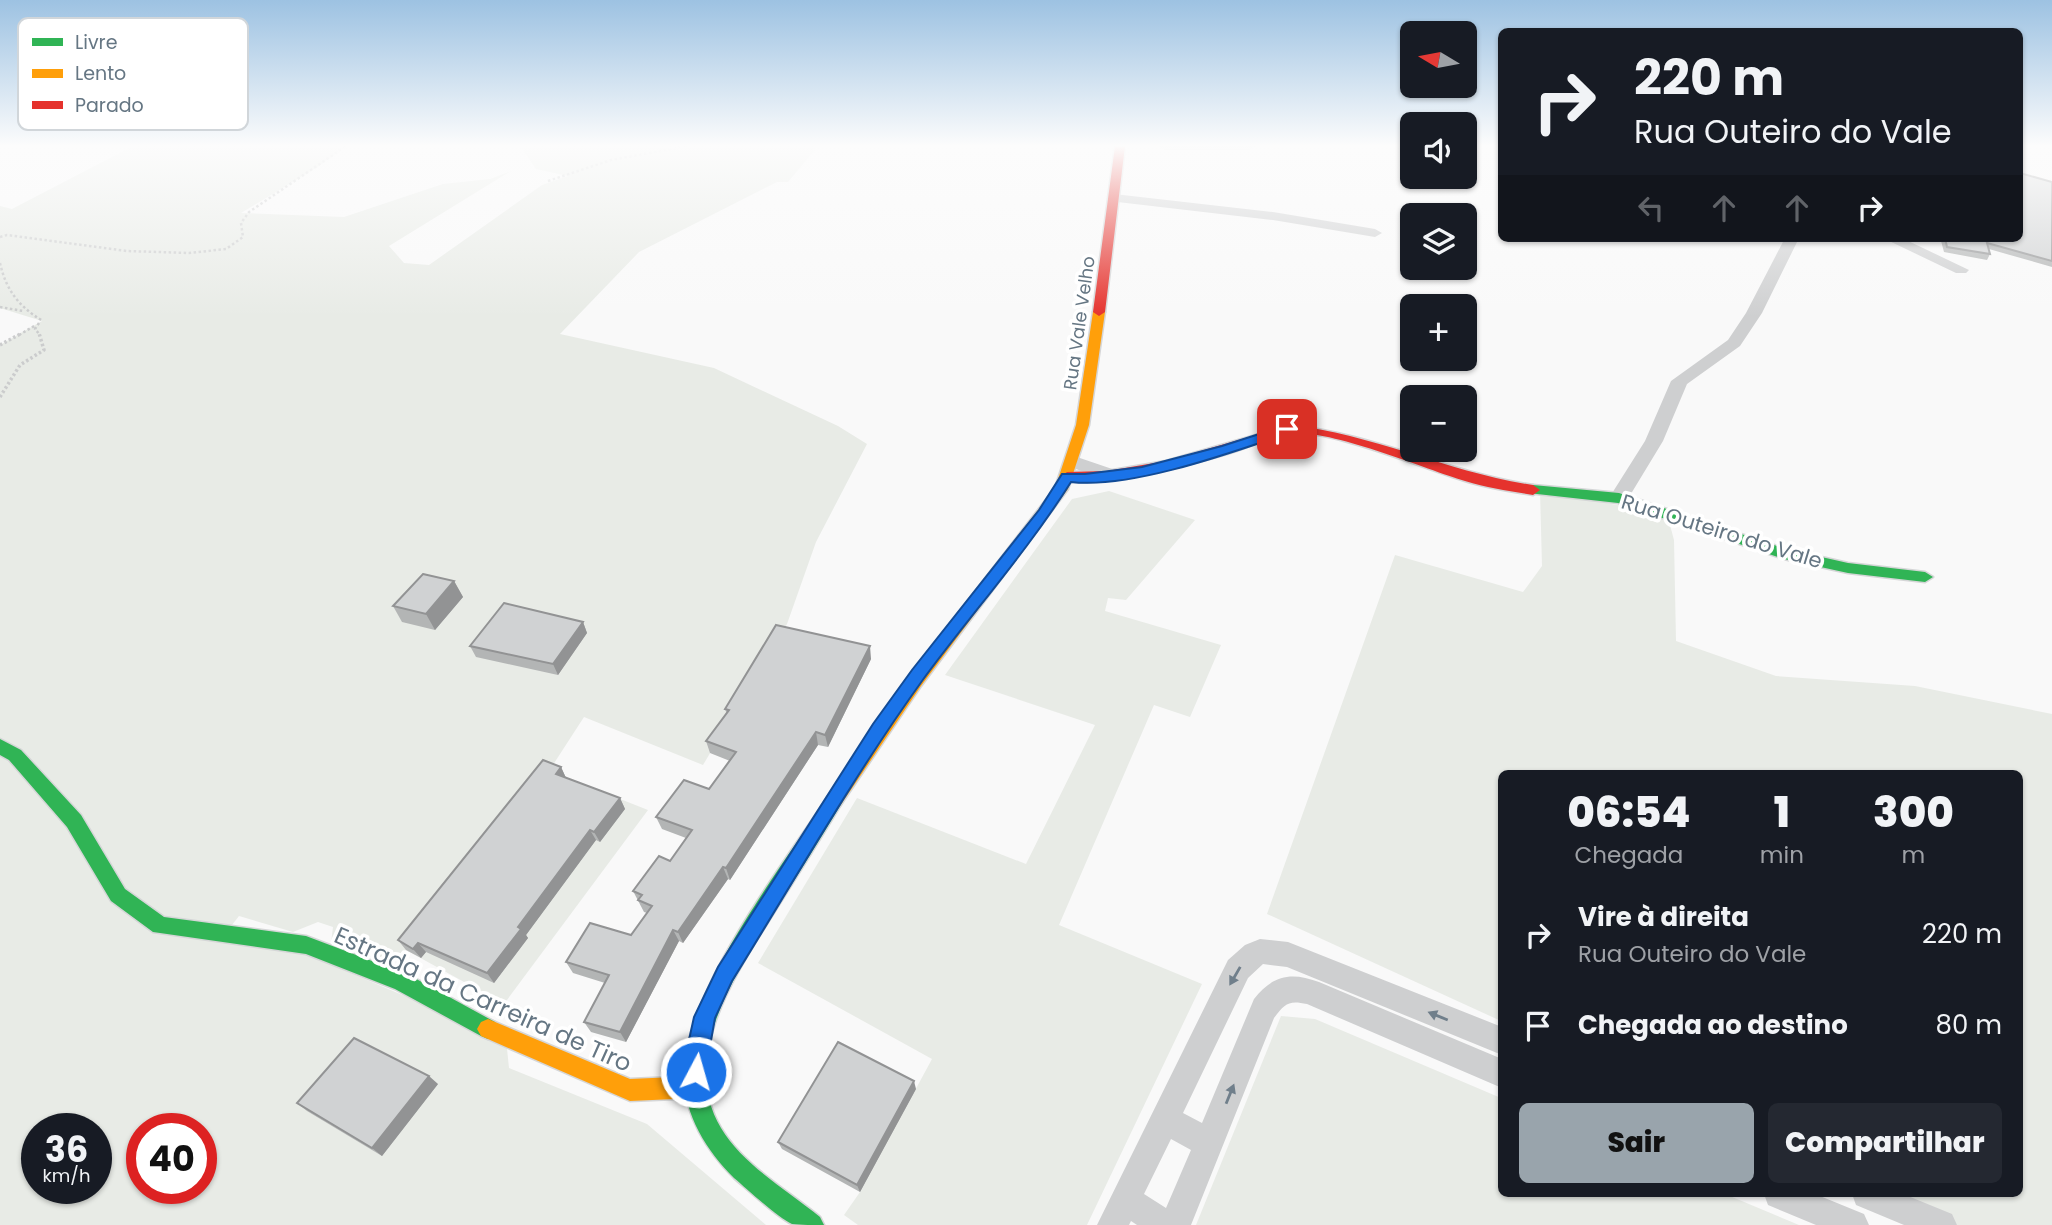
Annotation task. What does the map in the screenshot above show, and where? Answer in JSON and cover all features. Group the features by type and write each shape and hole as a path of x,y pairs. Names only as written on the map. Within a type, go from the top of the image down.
{"street":[{"name":"Rua Vale Velho","path":"812,1225 742,1165 713,1134 701,1107 697,1087 696,1058 704,1017 725,974 879,729 1044,514 1071,469 1085,418 1113,203"},
{"path":"1160,203 1273,216 1375,233"},
{"path":"1619,498 1654,441 1680,381 1734,343 1754,313 1790,242"},
{"path":"1899,242 1961,270"},
{"name":"Rua Outeiro do Vale","path":"1071,469 1114,476 1226,450 1287,429 1354,438 1434,466 1520,489 1619,498 1784,554 1848,568 1925,577"},
{"name":"Estrada da Carreira de Tiro","path":"0,746 15,755 74,821 118,895 159,926 306,945 402,982 506,1039 630,1090 697,1087"},
{"path":"1165,1225 1120,1212 1238,969 1252,953 1268,950 1287,956 1498,1039"},
{"path":"1175,1225 1264,1009 1276,993 1294,988 1309,991 1498,1072"},
{"path":"1164,1118 1210,1145"},
{"path":"1786,1197 1853,1225"},
{"path":"1874,1197 1941,1225"}],"path":[{"path":"0,237 7,235 127,251 189,253 226,249 243,237 241,223 249,212 262,203"},
{"path":"0,263 3,281 23,311"},
{"path":"0,306 23,311 43,321 35,329 39,331 44,349 20,365 0,397"},
{"path":"0,345 39,323"}],"shaded area":[{"path":"23,203 257,203 241,213 344,217 385,203 459,203 389,246 404,263 429,265 516,203 735,203 639,252 560,334 714,368 838,426 867,444 816,542 787,624 703,765 584,717 549,771 648,810 504,1004 406,950 386,962 331,943 333,927 318,922 293,932 239,916 225,934 273,940 506,1039 509,1068 647,1124 766,1225 0,1225 0,345 42,321 0,308 0,206 12,209"},
{"path":"1109,491 1195,520 1126,600 1108,598 1105,611 1221,645 1190,717 1154,705 1059,925 1202,984 1087,1225 858,1225 844,1215 860,1192 932,1059 758,963 857,798 1026,864 1095,725 945,675 1072,499"},
{"path":"1540,491 1667,514 1674,540 1676,641 1776,676 1915,686 2052,714 2052,1225 1949,1225 1887,1197 2023,1197 2023,770 1498,770 1498,1020 1267,914 1395,555 1523,592 1542,566"},
{"path":"1281,1016 1315,1019 1498,1097 1498,1197 1732,1197 1799,1225 1196,1225"}],"building":[{"path":"2023,203 2052,203 2052,261 1987,243 1990,254 1947,247 1946,242 2023,242"},
{"path":"423,574 454,581 426,614 393,606"},
{"path":"504,603 583,622 553,664 470,646"},
{"path":"776,625 870,646 825,735 816,732 726,868 723,867 678,932 673,930 620,1032 584,1022 609,975 566,962 590,923 631,935 652,906 638,900 642,895 633,891 659,856 670,861 692,830 656,817 684,780 709,789 736,752 706,741 729,710 725,709"},
{"path":"543,760 561,767 556,774 620,798 594,832 590,830 487,973 418,943 413,949 398,940"},
{"path":"354,1038 429,1076 372,1148 297,1103"},
{"path":"838,1042 914,1081 857,1185 778,1142"}],"traffic: fast":[{"path":"1533,490 1619,498 1784,554 1848,568 1925,577"},
{"path":"0,746 15,755 74,821 118,895 160,926 306,945 402,982 488,1029"},
{"path":"812,1225 746,1173 723,1149 713,1136 699,1107 695,1077 698,1046 720,986 752,930 834,801"}],"traffic: slow":[{"path":"834,801 915,681 1061,489 1083,425 1099,312"},
{"path":"488,1029 630,1090 697,1087"}],"traffic: jam":[{"path":"1099,312 1113,203"},
{"path":"1067,477 1107,476 1166,466 1290,429 1352,439 1472,478 1533,490"}],"route":[{"path":"696,1072 704,1017 725,974 879,729 1044,514 1068,477 1085,479 1142,471 1226,450 1287,429"}]}
